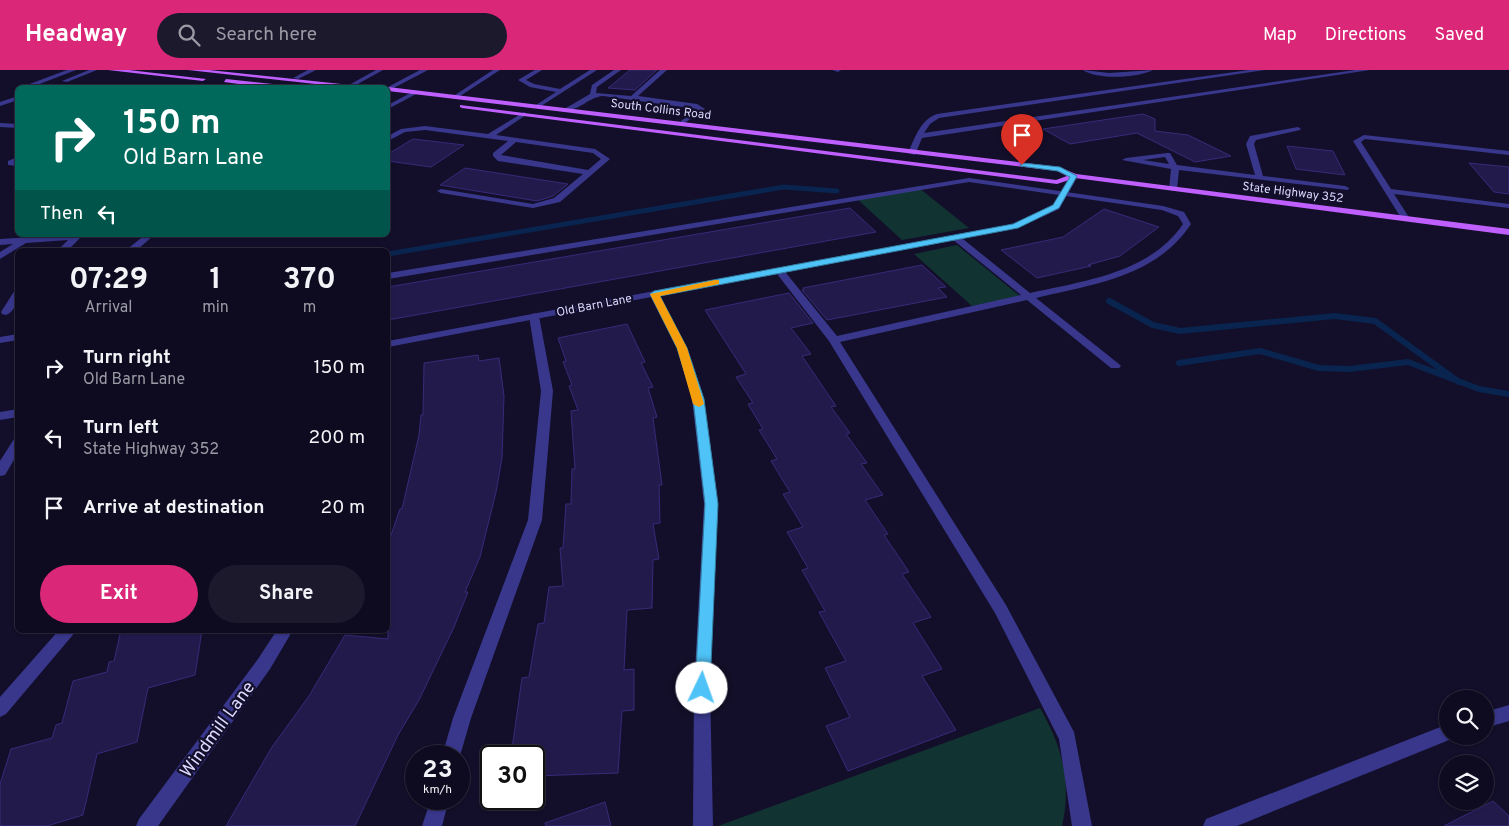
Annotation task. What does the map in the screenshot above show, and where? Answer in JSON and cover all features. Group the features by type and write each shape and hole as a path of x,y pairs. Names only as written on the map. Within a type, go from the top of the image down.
{"main road":[{"path":"111,70 261,85"},
{"path":"191,70 296,78 352,85"},
{"name":"South Collins Road","path":"390,89 683,122 932,155"},
{"name":"South Collins Road","path":"390,97 908,162"},
{"path":"908,162 912,153"},
{"name":"State Highway 352","path":"932,155 1060,170 1074,176 1509,232"},
{"name":"State Highway 352","path":"908,162 1057,182 1074,176"}],"street":[{"path":"30,85 73,70"},
{"path":"37,82 54,84 94,70"},
{"path":"296,78 313,70"},
{"path":"352,85 380,70"},
{"path":"390,88 425,70"},
{"path":"455,96 497,70"},
{"path":"539,70 521,80 532,86 562,91"},
{"path":"538,106 594,70"},
{"path":"593,95 594,86 618,70"},
{"path":"632,98 664,70"},
{"path":"1086,70 1092,73 1119,74 1150,70"},
{"path":"912,153 928,121 937,116 1262,70"},
{"path":"920,136 1367,70"},
{"path":"390,106 416,92"},
{"path":"568,109 593,95 697,106 702,109 683,122"},
{"path":"0,104 15,99"},
{"path":"490,137 524,114"},
{"path":"0,125 15,126"},
{"path":"390,138 414,128 595,151 603,154 606,159 557,200 540,205 533,206 441,191"},
{"path":"1260,178 1250,144 1253,138 1298,129"},
{"path":"1406,218 1357,140 1364,137 1509,153"},
{"path":"515,140 497,153 497,156 501,159 589,173"},
{"path":"1173,189 1176,167 1167,155 1126,160 1146,163 1176,167 1260,178 1345,188"},
{"path":"0,162 15,162"},
{"name":"Old Barn Lane","path":"390,344 1015,226 1032,220 1056,207 1074,176"},
{"path":"390,276 969,180 1163,208 1181,214 1187,224 1177,239 1139,267 1092,282 834,340"},
{"path":"1389,191 1509,206"},
{"path":"0,242 61,237"},
{"path":"65,248 78,237"},
{"path":"134,248 147,237"},
{"path":"955,237 1115,366"},
{"path":"0,256 26,239"},
{"path":"779,270 834,340 1001,609 1068,738 1082,826"},
{"path":"654,294 682,348 698,399 712,504 702,688 703,826"},
{"path":"3,312 15,296"},
{"path":"454,745 462,718 535,520 547,391 534,316"},
{"path":"0,340 15,338"},
{"path":"0,416 15,414"},
{"path":"0,472 15,447"},
{"path":"0,709 66,633"},
{"name":"Windmill Lane","path":"146,826 264,664 282,633"},
{"path":"1494,717 1509,713"},
{"path":"1213,826 1439,736"},
{"path":"432,826 437,810"}],"green space":[{"path":"919,188 969,228 902,240 856,198"},
{"path":"957,245 1020,296 972,306 914,254"},
{"path":"1040,708 1054,736 1063,765 1066,795 1062,826 718,826"}],"building":[{"path":"630,70 657,70 635,90 608,88"},
{"path":"1143,114 1155,119 1155,131 1188,135 1231,156 1195,162 1137,133 1070,144 1043,129"},
{"path":"413,139 464,145 431,167 390,161 390,153"},
{"path":"1287,146 1333,151 1345,175 1296,169"},
{"path":"1469,163 1509,167 1509,194 1494,192"},
{"path":"465,168 568,184 553,196 537,201 440,185"},
{"path":"850,208 876,232 390,320 390,287"},
{"path":"1104,209 1159,227 1120,256 1088,265 1091,266 1037,278 1001,250 1063,237"},
{"path":"922,265 946,287 938,288 947,297 827,320 802,290 804,290 803,288"},
{"path":"789,293 813,323 791,328 811,354 802,356 836,406 831,407 850,433 846,434 867,463 861,464 883,495 865,500 888,534 884,535 909,572 902,574 931,617 913,623 942,669 922,676 956,730 848,771 826,726 850,717 825,668 846,661 819,612 825,611 802,570 808,568 787,532 803,527 783,494 790,492 771,461 777,459 759,430 763,429 748,404 753,403 736,377 746,374 705,310"},
{"path":"627,324 645,362 641,363 653,387 648,388 657,417 653,418 662,485 659,485 660,523 653,524 659,559 653,560 652,608 627,610 624,670 634,669 634,710 622,711 618,773 545,776 545,745 513,745 522,678 529,677 538,624 544,623 549,587 563,586 560,548 563,548 566,504 571,504 572,469 575,469 571,411 578,410 569,386 572,385 563,362 566,361 558,338"},
{"path":"478,355 479,361 499,358 504,396 502,458 496,492 480,557 465,592 468,592 454,627 419,700 398,735 355,826 226,826 272,747 309,696 345,635 388,639 388,633 390,633 390,538 400,509 402,509 419,435 421,415 423,415 424,363"},
{"path":"120,633 202,633 195,675 148,688 137,742 97,754 83,815 47,826 0,826 0,784 11,749 52,738 56,725 62,723 73,681 107,672 109,662 114,661"},
{"path":"605,802 611,826 546,826 545,823"},
{"path":"1494,802 1509,816 1509,826 1444,826 1475,810 1494,810"}],"waterway":[{"path":"390,254 784,187 837,191"},
{"path":"1109,301 1153,325 1180,331 1335,316 1375,321 1457,381"},
{"path":"1179,363 1260,351 1319,368 1349,369 1408,362 1457,381"},
{"path":"1457,381 1479,389 1509,394"}],"slow traffic":[{"path":"699,404 682,348 654,294 715,282"}],"route":[{"path":"702,688 712,504 698,399 682,348 654,294 1015,226 1032,220 1056,207 1074,176 1060,170 1022,165"}]}
